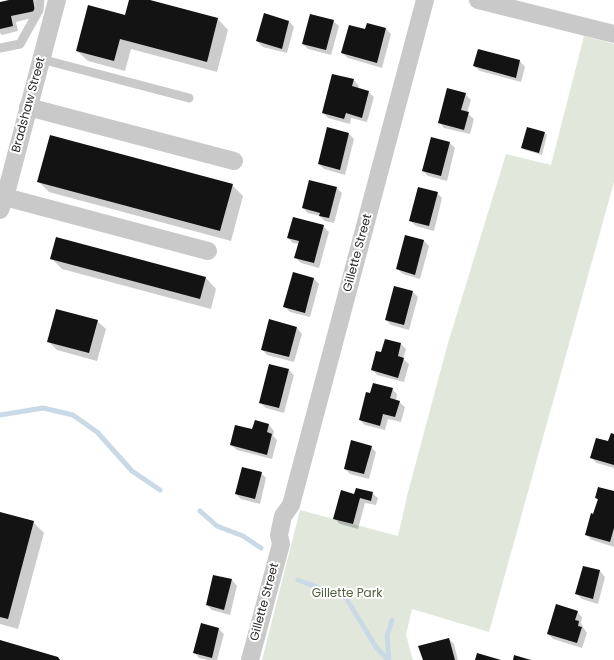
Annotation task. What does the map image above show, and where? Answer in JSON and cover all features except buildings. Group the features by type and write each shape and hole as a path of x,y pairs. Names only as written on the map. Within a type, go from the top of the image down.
{"street":[{"name":"Bradshaw Street","path":"2,203 57,0"},
{"name":"Gillette Street","path":"250,660 281,544 290,538 296,518 291,505 425,0"},
{"path":"478,0 614,34"},
{"path":"28,107 234,161"},
{"path":"2,203 208,251"}],"lane":[{"path":"0,48 20,44 39,10 40,0"},
{"path":"41,59 189,98"}],"green space":[{"name":"Gillette Park","path":"584,36 614,44 614,182 489,632 412,609 406,635 413,660 262,660 300,510 398,536 408,492 448,343 506,154 551,165"}],"waterway":[{"path":"0,415 43,408 73,415 97,432 132,471 160,490"},
{"path":"200,511 217,526 243,536 261,548"},
{"path":"298,580 346,598 376,647 388,660"},
{"path":"389,660 387,636 392,620"}]}
